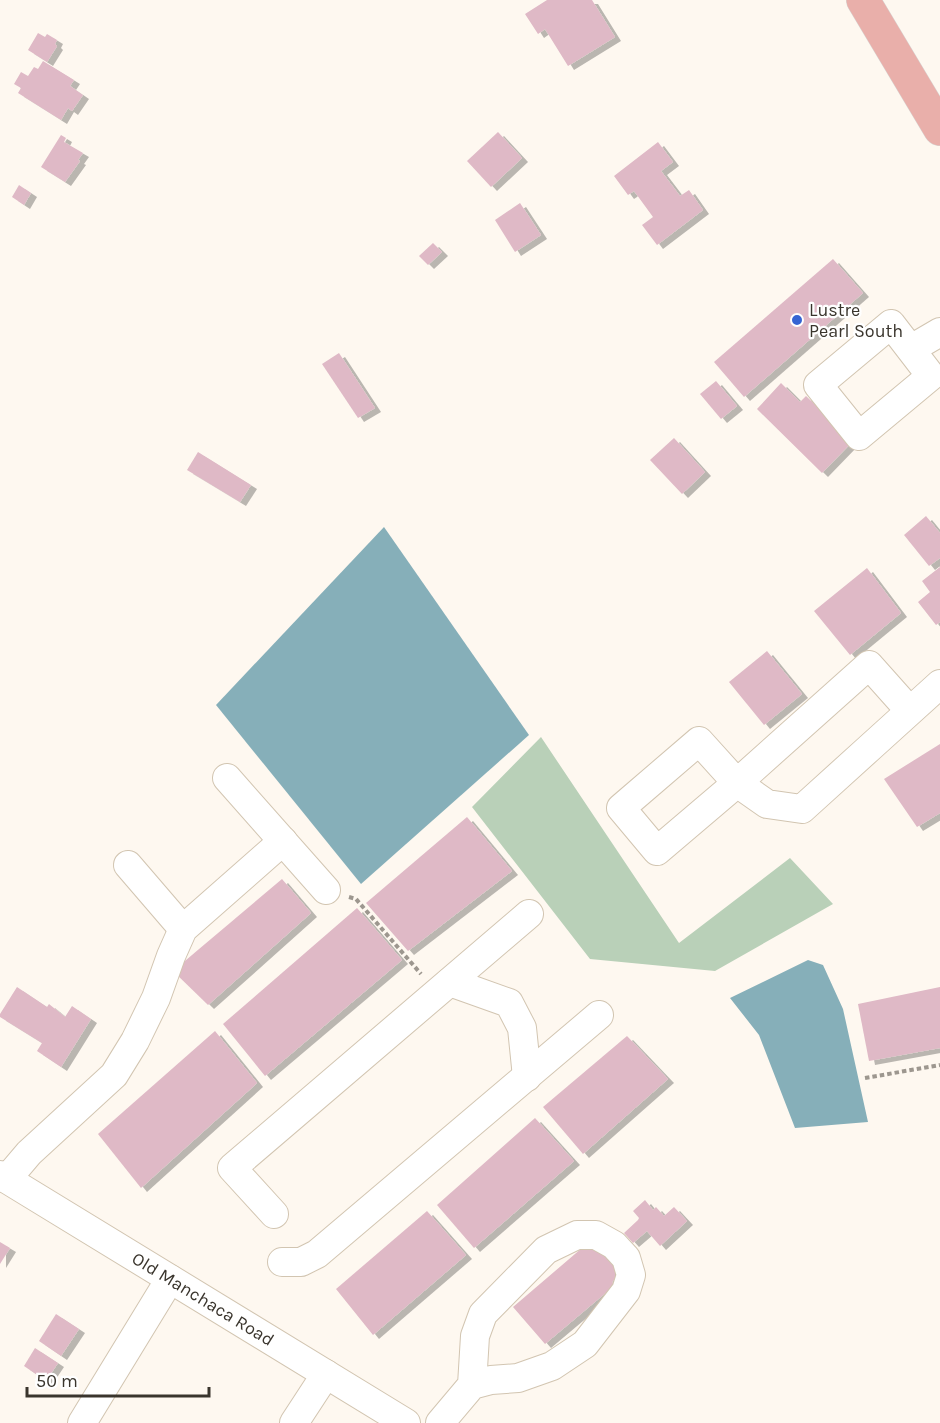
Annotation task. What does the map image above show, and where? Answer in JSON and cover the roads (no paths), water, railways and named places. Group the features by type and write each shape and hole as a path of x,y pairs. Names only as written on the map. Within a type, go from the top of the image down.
{"main road":[{"path":"863,0 940,129"}],"street":[{"path":"891,324 911,350 936,383 859,436 818,385 891,324"},
{"path":"911,350 940,332"},
{"path":"910,711 869,665 737,783 767,804 802,809 940,684"},
{"path":"227,778 326,890"},
{"path":"4,1177 114,1076 135,1041 156,998 183,929 283,841"},
{"path":"128,865 183,929"},
{"path":"274,1214 232,1168 529,914"},
{"path":"444,987 509,1003 522,1028 527,1077"},
{"path":"282,1262 302,1262 317,1254 599,1015"},
{"name":"Old Manchaca Road","path":"4,1177 406,1423"},
{"path":"440,1423 472,1385 491,1380 518,1378 552,1366 585,1344 626,1291 631,1275 626,1257 614,1245 596,1235 577,1234 546,1250 483,1314 475,1336 472,1385"},
{"path":"82,1423 171,1279"},
{"path":"294,1423 326,1374"}],"water":[{"path":"384,527 529,735 361,884 216,705"},
{"path":"808,960 823,965 843,1009 868,1122 795,1128 759,1035 730,998"}],"place":[{"name":"Lustre Pearl South","path":"797,320"}]}
